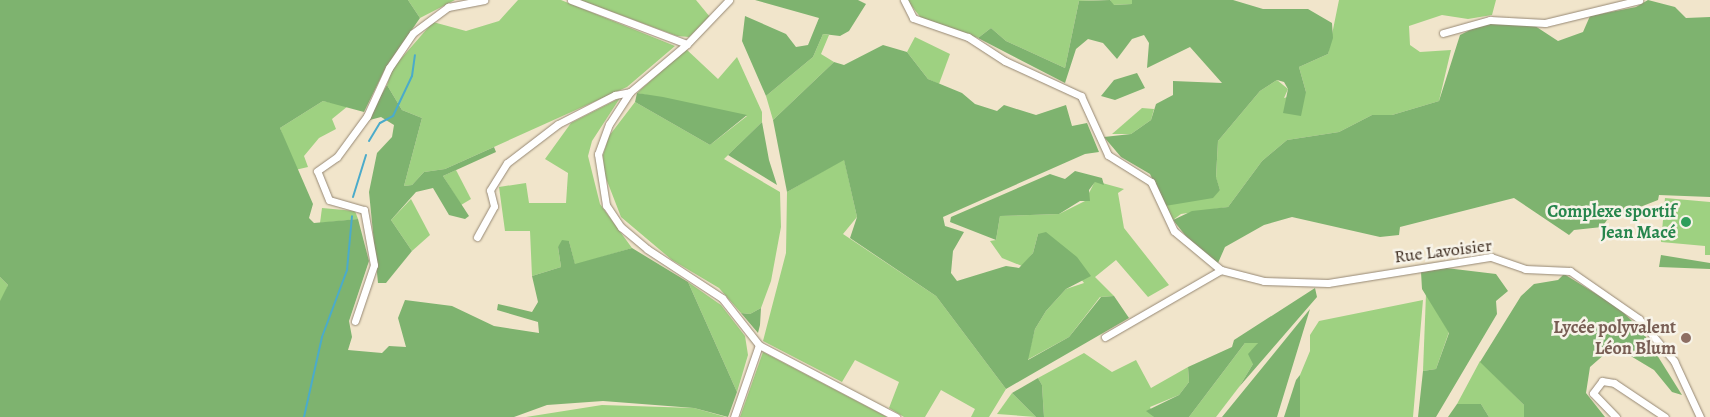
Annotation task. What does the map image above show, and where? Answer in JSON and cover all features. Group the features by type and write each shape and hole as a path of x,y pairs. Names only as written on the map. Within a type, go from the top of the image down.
{"street":[{"path":"355,321 374,265 364,210 329,200 317,171 337,157 367,116 389,68 413,33 448,7 484,0"},
{"path":"571,0 687,44"},
{"path":"729,0 687,44 630,92 609,124 598,154 599,182 611,216 647,249 722,298 759,345 896,417"},
{"path":"904,0 913,18 968,37 1005,61 1081,96 1108,155 1151,182 1174,231 1221,270 1105,337"},
{"path":"1443,33 1490,20 1545,23 1639,0"},
{"path":"477,237 494,206 490,190 507,163 558,124 615,95 630,92"},
{"name":"Rue Lavoisier","path":"1221,270 1264,281 1328,283 1491,257 1525,269 1570,271 1639,319 1674,361 1700,417"},
{"path":"734,417 759,345"},
{"path":"1616,417 1593,394 1602,381 1614,383 1665,417"}],"green space":[{"path":"0,0 408,0 420,18 386,67 364,112 323,101 280,128 313,204 309,218 314,223 358,219 369,261 349,321 352,337 348,350 382,353 389,346 406,347 398,318 405,300 452,306 494,326 539,333 538,322 497,310 498,304 532,312 538,302 532,276 561,267 558,247 562,240 569,241 575,264 632,248 688,282 737,392 728,417 694,408 603,401 547,405 514,417 0,417 0,301 8,285 0,277"},
{"path":"408,0 455,0 420,18"},
{"path":"518,0 561,0 675,46 627,87 445,169 424,172 412,185 404,186 422,118 402,110 387,85 392,69 433,22 466,31 499,21"},
{"path":"580,0 696,0 710,17 689,37 677,36"},
{"path":"755,0 858,0 866,4 849,31 840,36 823,34 813,57 766,96 742,41 745,16 786,34 796,47 808,45 819,18"},
{"path":"907,0 1100,0 1079,1 1065,68 1006,41 991,28 978,38 921,18"},
{"path":"1110,0 1132,0 1132,4 1113,5"},
{"path":"1110,0 1114,5 1132,4 1132,0 1233,0 1263,9 1308,9 1332,23 1333,38 1328,54 1299,67 1306,92 1301,116 1283,113 1288,89 1284,82 1277,80 1260,91 1218,141 1216,177 1220,190 1213,198 1165,206 1150,174 1121,157 1104,137 1131,134 1151,120 1156,104 1173,95 1173,81 1222,83 1190,47 1147,68 1149,43 1144,35 1132,39 1117,59 1103,43 1088,39 1076,49 1065,83 978,38 991,28 1006,41 1065,68 1079,1"},
{"path":"1339,0 1496,0 1492,15 1468,19 1442,15 1409,26 1410,45 1420,52 1451,50 1439,101 1392,115 1372,115 1339,132 1287,140 1262,161 1228,207 1181,214 1173,220 1165,206 1220,190 1216,178 1218,141 1260,91 1277,80 1288,89 1284,98 1306,92 1299,67 1328,54"},
{"path":"1648,0 1675,7 1686,18 1710,17 1710,197 1659,195 1658,200 1607,220 1602,227 1574,230 1569,235 1514,198 1400,227 1399,235 1380,237 1292,217 1264,225 1225,247 1218,263 1193,245 1173,220 1192,211 1228,207 1262,161 1287,140 1339,132 1372,115 1392,115 1439,101 1460,35 1488,21 1532,24 1558,41 1583,32 1590,16 1636,7"},
{"path":"823,34 829,35 821,54 834,62 773,120 766,96 813,57"},
{"path":"915,37 950,54 939,84 928,79 907,52"},
{"path":"883,45 907,52 928,79 962,93 975,104 997,111 1004,105 1036,115 1066,105 1072,126 1087,123 1099,152 1085,154 943,217 945,226 964,232 953,251 951,273 957,281 1006,266 1019,268 1033,253 1038,234 1046,232 1077,257 1091,276 1066,289 1046,311 1035,329 1028,360 1069,337 1101,297 1114,296 1129,318 1006,389 936,296 850,238 857,217 844,160 787,192 773,120 834,62 844,65"},
{"path":"686,49 718,79 737,57 762,112 762,122 724,159 780,192 781,227 771,281 761,308 750,314 741,313 719,288 672,260 621,217 604,173 603,155 609,136 635,102 710,145 747,116 637,93"},
{"path":"1137,73 1145,88 1115,100 1101,96 1114,80"},
{"path":"387,85 402,110 422,118 404,186 412,185 424,172 445,169 494,147 496,152 443,176 469,216 465,219 449,215 433,188 416,192 391,220 412,251 386,283 378,283 369,192 377,153 392,137 394,125 381,117 366,121"},
{"path":"637,93 747,115 710,145 635,102"},
{"path":"620,98 592,141 588,156 600,204 632,248 575,265 569,241 558,247 561,267 532,276 530,231 505,231 499,187 526,183 529,203 566,203 568,173 545,159 571,123"},
{"path":"323,101 348,106 332,119 336,129 319,138 304,156 308,167 295,170 280,128"},
{"path":"1142,108 1154,109 1151,120 1131,134 1112,134"},
{"path":"762,122 769,160 777,185 728,155"},
{"path":"844,159 857,217 843,234 936,296 1006,389 989,417 971,417 975,409 941,390 925,417 904,417 889,408 899,382 855,360 842,382 763,341 786,253 787,192"},
{"path":"456,170 471,199 461,205 443,176"},
{"path":"1075,171 1102,178 1104,185 1095,182 1089,190 1090,201 1080,201 1059,214 1000,216 996,240 950,222 951,217 1050,174 1065,179"},
{"path":"1095,181 1124,189 1118,193 1124,228 1169,285 1148,297 1116,260 1095,277 1114,296 1100,297 1069,337 1027,360 1035,329 1046,311 1066,289 1084,283 1052,241 1038,234 1033,253 1022,266 1002,258 990,241 996,240 1000,216 1059,214 1085,201"},
{"name":"Complexe sportif Jean Macé","path":"1665,198 1710,202 1710,255 1705,255 1705,246 1661,242"},
{"path":"411,199 430,235 412,251 391,220"},
{"path":"322,208 355,211 358,219 320,223"},
{"path":"1661,255 1710,263 1710,269 1659,267"},
{"path":"1446,268 1496,274 1508,291 1496,301 1497,314 1436,417 1418,417 1423,371 1436,369 1449,333 1422,289 1421,272"},
{"path":"1564,274 1619,308 1642,331 1682,395 1672,392 1654,370 1614,346 1590,367 1586,393 1605,417 1524,417 1524,405 1480,362 1521,296 1534,284 1558,280"},
{"path":"0,277 8,285 2,301 0,301"},
{"path":"688,282 721,305 745,336 748,355 737,392"},
{"path":"1315,288 1317,297 1239,387 1253,364 1248,354 1258,343 1245,343 1189,417 1154,417 1146,411 1179,395 1189,382 1188,367 1232,347 1234,340"},
{"path":"1426,294 1449,332 1436,369 1423,371"},
{"path":"1423,300 1413,417 1300,417 1300,375 1310,351 1310,335 1319,321"},
{"path":"761,308 758,333 741,313 750,314"},
{"path":"1310,309 1277,417 1222,417 1271,357"},
{"path":"1245,343 1258,343 1253,364 1239,387 1216,417 1189,417"},
{"path":"763,352 887,417 740,417"},
{"path":"1084,353 1112,372 1136,360 1151,388 1188,367 1189,382 1179,395 1150,407 1154,417 1044,417 1042,385 1038,378"},
{"path":"1480,361 1524,405 1524,417 1489,417 1481,404 1457,404"},
{"path":"1300,375 1300,417 1284,417 1296,380"},
{"path":"1038,378 1042,385 1044,417 1036,417 1012,393"},
{"path":"1012,393 1036,417 997,414"},
{"path":"1457,404 1481,404 1489,417 1448,417"},
{"path":"602,405 694,408 726,417 526,417"}],"waterway":[{"path":"369,141 380,123 393,116 412,76 415,55"},
{"path":"353,197 366,155"},
{"path":"304,417 322,337 347,270 352,216"}],"place":[{"name":"Complexe sportif Jean Macé","path":"1686,222"},
{"name":"Lycée polyvalent Léon Blum","path":"1686,338"}]}
